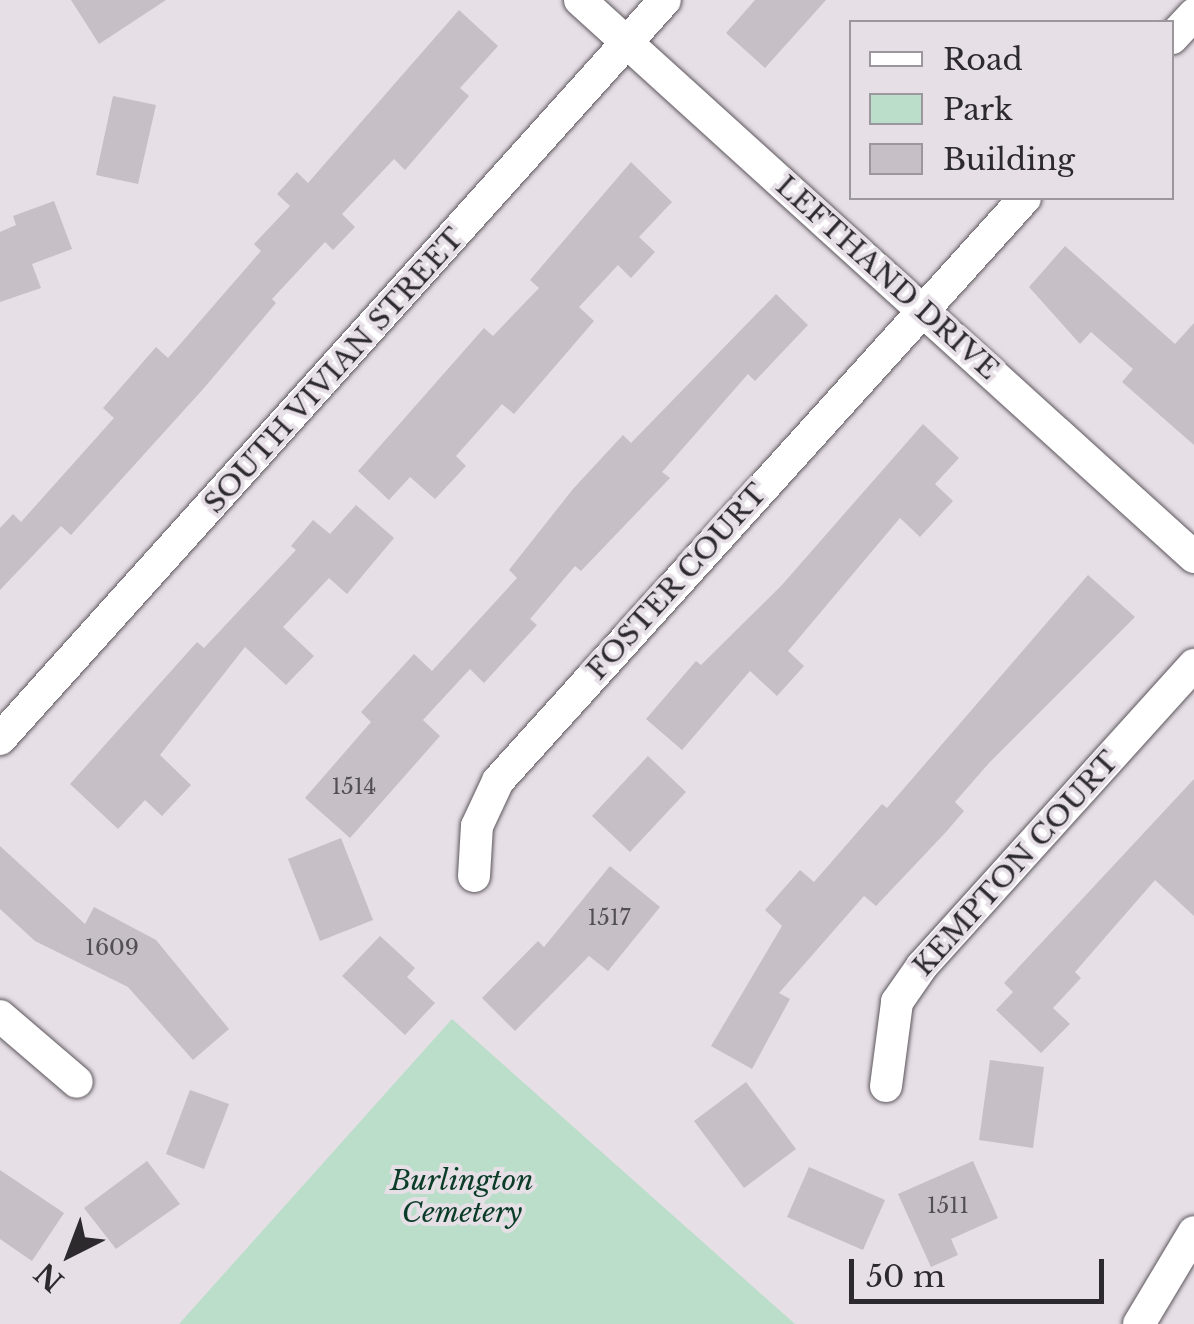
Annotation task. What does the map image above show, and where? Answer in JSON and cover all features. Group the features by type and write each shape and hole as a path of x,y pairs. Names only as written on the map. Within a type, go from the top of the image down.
{"street":[{"name":"LEFTHAND DRIVE","path":"580,0 1194,556"},
{"name":"SOUTH VIVIAN STREET","path":"0,740 665,0"},
{"path":"1174,36 1194,14"},
{"name":"FOSTER COURT","path":"474,876 477,826 498,781 1023,200"},
{"name":"KEMPTON COURT","path":"886,1086 897,1002 922,966 1194,665"},
{"path":"0,1016 77,1082"},
{"path":"1139,1324 1194,1232"}],"green space":[{"name":"Burlington Cemetery","path":"452,1019 795,1324 179,1324"}],"building":[{"path":"71,0 166,0 99,44"},
{"path":"755,0 826,0 765,68 726,33"},
{"path":"459,10 498,46 460,88 469,96 405,170 394,159 342,214 355,227 333,250 325,242 272,299 276,303 204,388 71,535 61,526 0,590 0,528 13,514 21,522 114,418 103,408 156,347 168,358 261,251 254,244 290,206 277,194 297,172 308,183"},
{"path":"113,96 156,105 138,184 96,175"},
{"path":"631,162 672,202 639,237 655,252 631,278 618,265 579,307 594,321 514,414 502,404 456,456 466,466 435,499 410,477 389,500 358,471 484,328 493,336 539,288 530,280"},
{"path":"54,201 72,249 32,264 41,288 0,302 0,232 16,225 13,216"},
{"path":"1065,246 1175,344 1194,323 1194,445 1122,382 1133,369 1091,332 1080,344 1029,287"},
{"path":"776,294 808,325 755,381 748,374 662,472 670,478 581,571 575,566 530,619 537,625 484,683 470,669 423,720 440,736 350,838 305,798 371,722 361,712 414,654 432,671 517,578 509,570 573,489 623,435 631,443"},
{"path":"923,424 959,458 935,484 953,501 920,537 900,518 788,651 804,666 777,696 750,671 682,750 646,719 696,661 701,665 781,586"},
{"path":"356,505 394,538 347,594 329,578 283,627 314,656 286,685 245,647 160,755 191,785 162,816 145,800 118,829 70,784 197,642 204,648 296,550 291,546 313,520 330,534"},
{"path":"1088,575 1135,617 989,763 955,802 964,811 876,906 864,896 779,993 790,999 752,1069 711,1046 782,926 765,910 800,870 814,882 882,804 887,808"},
{"path":"648,756 686,792 630,852 592,816"},
{"path":"1194,779 1194,916 1155,880 1075,972 1081,978 1053,1008 1070,1024 1041,1053 996,1010 1013,992 1004,983"},
{"path":"341,838 373,920 320,941 288,859"},
{"path":"0,846 85,924 94,907 156,940 229,1029 193,1060 128,987 35,941 0,909"},
{"path":"610,866 660,907 608,971 589,956 515,1031 482,998 538,941 544,947"},
{"path":"380,936 415,968 407,977 435,1003 405,1035 342,976"},
{"path":"990,1060 1044,1067 1033,1148 979,1140"},
{"path":"746,1082 796,1149 744,1188 694,1121"},
{"path":"190,1090 229,1104 204,1169 166,1154"},
{"path":"147,1161 180,1204 116,1249 84,1208"},
{"path":"973,1161 998,1218 951,1239 958,1255 931,1267 898,1194"},
{"path":"809,1167 885,1200 863,1250 787,1217"},
{"path":"0,1170 64,1213 32,1261 0,1239"}]}
